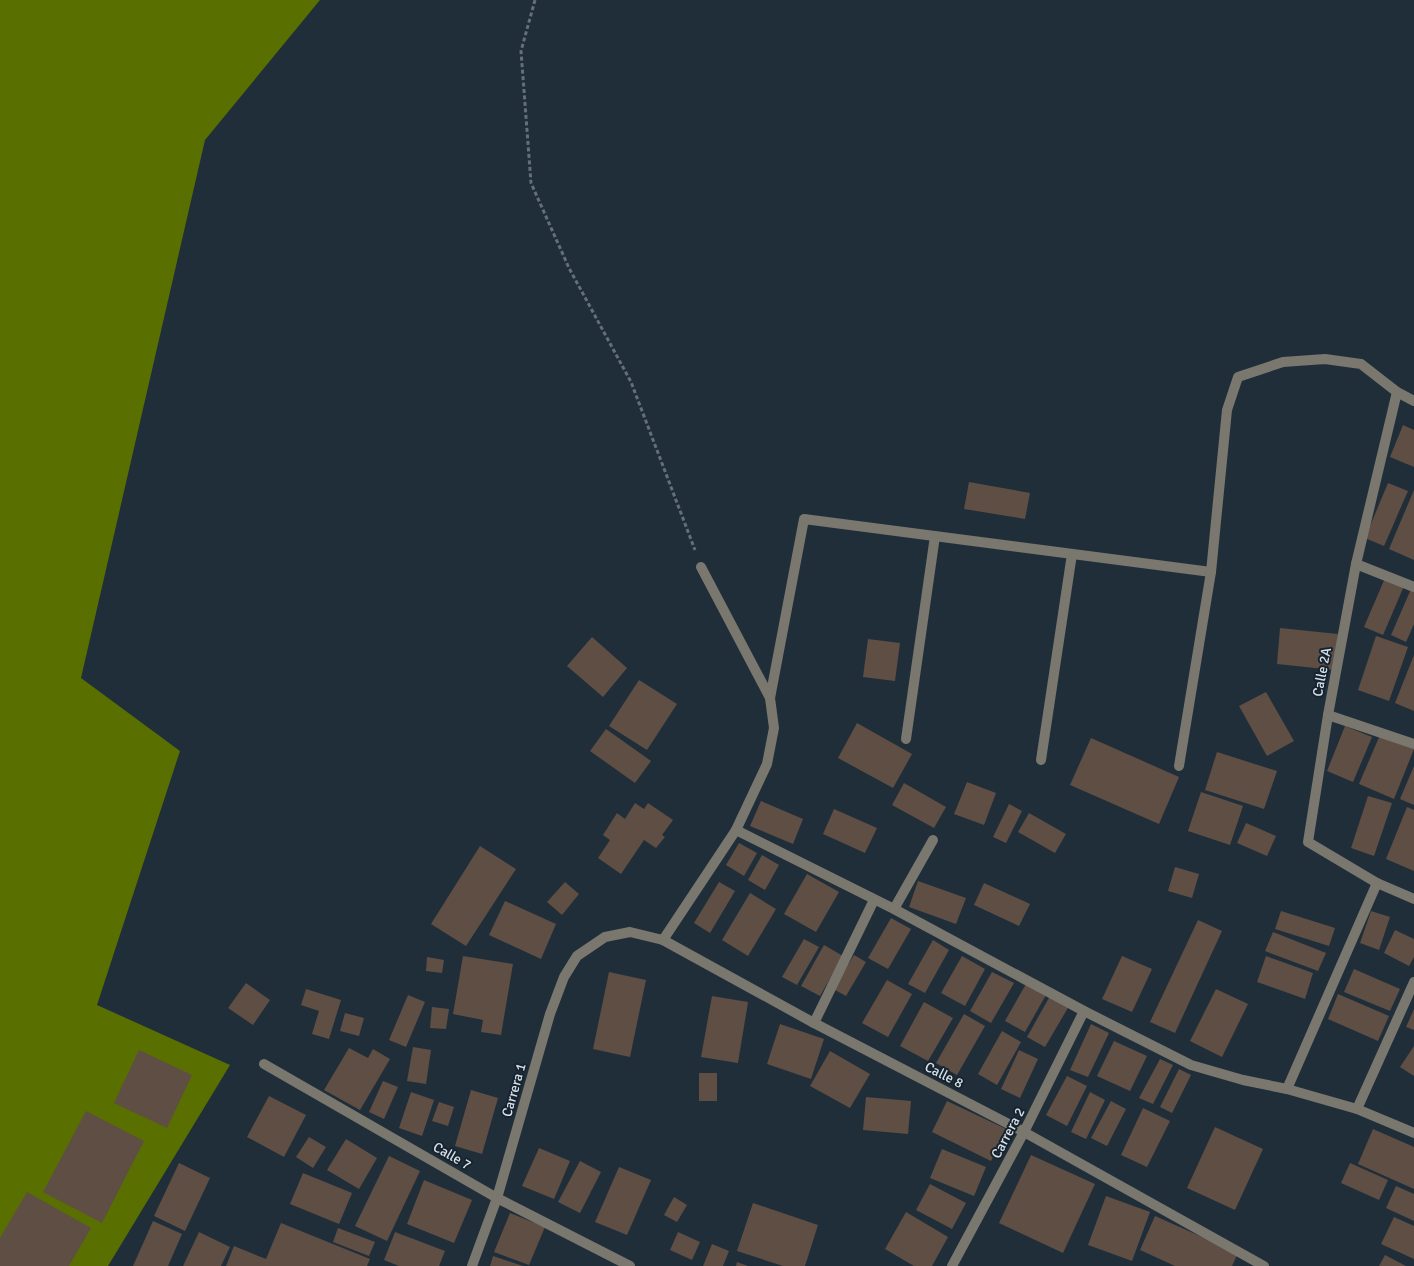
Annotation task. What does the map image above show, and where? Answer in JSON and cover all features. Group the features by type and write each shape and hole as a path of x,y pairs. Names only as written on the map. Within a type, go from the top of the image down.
{"street":[{"path":"1179,766 1211,572 1227,410 1238,377 1283,362 1325,359 1361,364 1397,392 1414,401"},
{"name":"Calle 2A","path":"1397,392 1356,564 1328,716 1308,842 1377,884 1414,899"},
{"path":"663,940 736,830 767,764 774,728 770,698 804,520 1211,572"},
{"path":"906,739 935,536"},
{"path":"1042,760 1072,554"},
{"path":"1356,564 1414,586"},
{"path":"701,567 770,698"},
{"path":"1328,716 1414,744"},
{"path":"736,830 894,909 1084,1011 1191,1065 1243,1080 1287,1088 1357,1109 1414,1134"},
{"path":"894,909 933,840"},
{"path":"1287,1088 1377,884"},
{"path":"814,1023 874,900"},
{"name":"Calle 8","path":"605,937 630,932 663,940 814,1023 1024,1132 1264,1266"},
{"name":"Carrera 1","path":"472,1266 496,1198 550,1014 564,977 577,956 605,937"},
{"path":"1357,1109 1414,982"},
{"name":"Carrera 2","path":"952,1266 1024,1132 1084,1011"},
{"name":"Calle 7","path":"264,1064 496,1198 630,1266"}],"path":[{"path":"535,0 521,51 531,184 569,268 631,382 701,567"}],"green space":[{"path":"0,0 320,0 205,140 81,678 180,751 97,1005 230,1065 108,1266 0,1266"}],"building":[{"path":"1403,425 1414,430 1414,467 1390,457"},
{"path":"969,482 1030,493 1025,519 964,509"},
{"path":"1388,483 1408,491 1384,546 1365,538"},
{"path":"1414,490 1414,560 1389,549"},
{"path":"1385,578 1404,586 1383,635 1364,627"},
{"path":"1411,589 1414,590 1414,624 1406,642 1391,635"},
{"path":"1280,628 1338,634 1334,670 1277,664"},
{"path":"1376,636 1408,647 1389,701 1358,690"},
{"path":"592,637 627,668 603,697 567,666"},
{"path":"868,639 900,643 895,681 863,677"},
{"path":"1414,655 1414,711 1395,703"},
{"path":"639,680 677,704 647,750 609,726"},
{"path":"1266,692 1294,741 1267,756 1239,706"},
{"path":"857,723 912,754 893,788 838,758"},
{"path":"1345,726 1372,737 1353,782 1327,771"},
{"path":"606,729 651,761 635,783 590,751"},
{"path":"1380,735 1414,749 1394,799 1359,784"},
{"path":"1091,738 1179,777 1159,824 1070,785"},
{"path":"1217,752 1277,771 1264,809 1205,790"},
{"path":"1414,766 1414,805 1400,799"},
{"path":"967,782 996,793 984,825 954,814"},
{"path":"904,783 946,807 934,828 892,805"},
{"path":"1201,792 1243,806 1230,845 1188,831"},
{"path":"1368,796 1392,803 1374,856 1351,848"},
{"path":"761,801 803,819 793,844 750,826"},
{"path":"635,803 644,809 648,803 673,820 662,835 665,837 656,848 644,840 621,874 598,858 610,840 603,835 617,813 625,819"},
{"path":"1009,804 1022,811 1006,843 993,837"},
{"path":"1407,807 1414,810 1414,871 1386,859"},
{"path":"834,809 877,828 865,853 823,834"},
{"path":"1029,813 1066,834 1055,853 1018,832"},
{"path":"1246,823 1276,836 1267,856 1237,843"},
{"path":"739,843 757,853 744,876 726,865"},
{"path":"480,846 516,869 466,946 431,924"},
{"path":"762,855 779,865 765,890 748,880"},
{"path":"1175,867 1199,874 1192,898 1168,891"},
{"path":"807,874 839,892 816,932 784,914"},
{"path":"918,881 966,898 956,924 909,907"},
{"path":"565,882 579,894 562,915 547,902"},
{"path":"719,882 735,891 710,933 694,923"},
{"path":"984,883 1030,904 1019,926 974,905"},
{"path":"750,893 776,909 748,956 722,940"},
{"path":"505,901 556,924 541,959 489,935"},
{"path":"1281,911 1335,928 1329,946 1275,929"},
{"path":"1371,911 1390,917 1379,950 1360,943"},
{"path":"891,918 911,929 888,969 868,958"},
{"path":"1198,920 1222,931 1175,1033 1150,1022"},
{"path":"1395,930 1414,939 1414,957 1409,966 1384,953"},
{"path":"1273,932 1326,953 1318,971 1265,951"},
{"path":"804,939 819,947 797,985 782,977"},
{"path":"933,940 949,950 925,993 908,984"},
{"path":"824,945 843,956 820,996 801,986"},
{"path":"854,955 866,962 846,996 833,989"},
{"path":"463,956 513,964 501,1035 481,1032 483,1020 453,1014"},
{"path":"962,956 985,969 965,1006 941,993"},
{"path":"1122,956 1152,969 1132,1012 1102,999"},
{"path":"1266,956 1313,973 1305,999 1257,982"},
{"path":"427,957 444,960 442,973 426,971"},
{"path":"1354,969 1400,989 1390,1011 1344,992"},
{"path":"609,972 646,980 630,1057 593,1049"},
{"path":"992,972 1014,983 991,1023 970,1011"},
{"path":"887,980 912,994 888,1037 862,1023"},
{"path":"246,983 270,1000 253,1025 228,1008"},
{"path":"1026,984 1046,995 1025,1032 1005,1021"},
{"path":"306,989 341,1000 329,1039 312,1034 319,1011 301,1005"},
{"path":"1216,989 1248,1004 1222,1057 1190,1041"},
{"path":"1338,994 1389,1016 1378,1041 1328,1019"},
{"path":"408,995 425,1002 406,1047 389,1040"},
{"path":"712,996 748,1002 738,1063 701,1057"},
{"path":"1050,996 1069,1006 1045,1047 1027,1037"},
{"path":"924,1002 953,1018 928,1061 900,1046"},
{"path":"432,1007 449,1009 446,1029 430,1028"},
{"path":"1414,1009 1414,1030 1406,1027"},
{"path":"345,1013 364,1018 359,1036 340,1031"},
{"path":"964,1014 985,1026 957,1075 936,1063"},
{"path":"780,1024 824,1039 811,1079 767,1064"},
{"path":"1091,1024 1109,1033 1088,1077 1070,1070"},
{"path":"1002,1031 1021,1042 997,1085 978,1074"},
{"path":"1114,1041 1147,1056 1130,1091 1097,1076"},
{"path":"1414,1046 1414,1076 1400,1067"},
{"path":"413,1047 431,1050 426,1084 407,1081"},
{"path":"349,1048 368,1058 373,1049 390,1059 360,1110 324,1090"},
{"path":"139,1050 192,1075 167,1128 114,1103"},
{"path":"1019,1050 1038,1059 1020,1098 1001,1089"},
{"path":"830,1051 870,1074 850,1108 810,1086"},
{"path":"1160,1059 1173,1065 1153,1104 1139,1098"},
{"path":"1179,1069 1191,1075 1172,1113 1160,1107"},
{"path":"699,1073 717,1073 717,1101 699,1101"},
{"path":"1067,1076 1087,1086 1067,1126 1046,1115"},
{"path":"383,1081 398,1087 384,1119 369,1112"},
{"path":"471,1090 498,1098 482,1154 455,1146"},
{"path":"411,1092 434,1100 422,1136 399,1128"},
{"path":"1090,1092 1105,1100 1086,1139 1071,1132"},
{"path":"269,1096 306,1115 284,1157 247,1137"},
{"path":"866,1097 911,1101 908,1134 863,1130"},
{"path":"947,1101 1006,1129 991,1161 932,1132"},
{"path":"1111,1101 1126,1109 1107,1146 1091,1138"},
{"path":"439,1102 454,1107 448,1126 432,1121"},
{"path":"1143,1108 1170,1121 1147,1167 1121,1155"},
{"path":"86,1111 144,1141 102,1223 43,1192"},
{"path":"1215,1127 1263,1149 1235,1210 1187,1188"},
{"path":"1373,1129 1414,1147 1414,1189 1358,1164"},
{"path":"309,1137 326,1147 313,1168 296,1157"},
{"path":"346,1139 377,1158 359,1189 327,1170"},
{"path":"539,1148 570,1161 554,1199 522,1186"},
{"path":"942,1149 986,1167 974,1196 930,1178"},
{"path":"1031,1155 1095,1184 1063,1253 999,1223"},
{"path":"389,1156 420,1171 387,1241 355,1226"},
{"path":"580,1161 601,1172 580,1213 558,1202"},
{"path":"179,1163 210,1178 185,1231 154,1216"},
{"path":"1350,1163 1388,1180 1379,1200 1341,1183"},
{"path":"619,1167 651,1180 627,1235 595,1222"},
{"path":"303,1173 352,1193 339,1224 290,1204"},
{"path":"424,1180 472,1200 454,1243 407,1224"},
{"path":"930,1184 966,1203 952,1229 916,1210"},
{"path":"1396,1186 1414,1194 1414,1221 1386,1208"},
{"path":"27,1192 91,1228 69,1266 0,1266 0,1238"},
{"path":"1106,1196 1150,1212 1132,1261 1088,1245"},
{"path":"674,1197 687,1205 677,1222 664,1215"},
{"path":"753,1203 818,1225 805,1266 783,1266 737,1251"},
{"path":"906,1212 948,1237 932,1266 914,1266 885,1249"},
{"path":"510,1213 545,1227 529,1265 494,1252"},
{"path":"1155,1216 1238,1253 1232,1266 1175,1266 1140,1250"},
{"path":"1394,1217 1414,1226 1414,1259 1381,1244"},
{"path":"153,1221 182,1234 168,1266 133,1266"},
{"path":"281,1223 370,1259 367,1266 226,1266 234,1246 266,1259"},
{"path":"338,1228 375,1242 369,1256 333,1242"},
{"path":"199,1232 230,1247 221,1266 183,1266"},
{"path":"395,1232 445,1251 439,1266 399,1266 384,1260"},
{"path":"678,1232 700,1242 692,1260 670,1250"},
{"path":"712,1244 729,1251 723,1266 703,1266"},
{"path":"1385,1255 1406,1266 1379,1266"},
{"path":"493,1256 523,1266 490,1266"},
{"path":"737,1262 748,1266 736,1266"}]}
